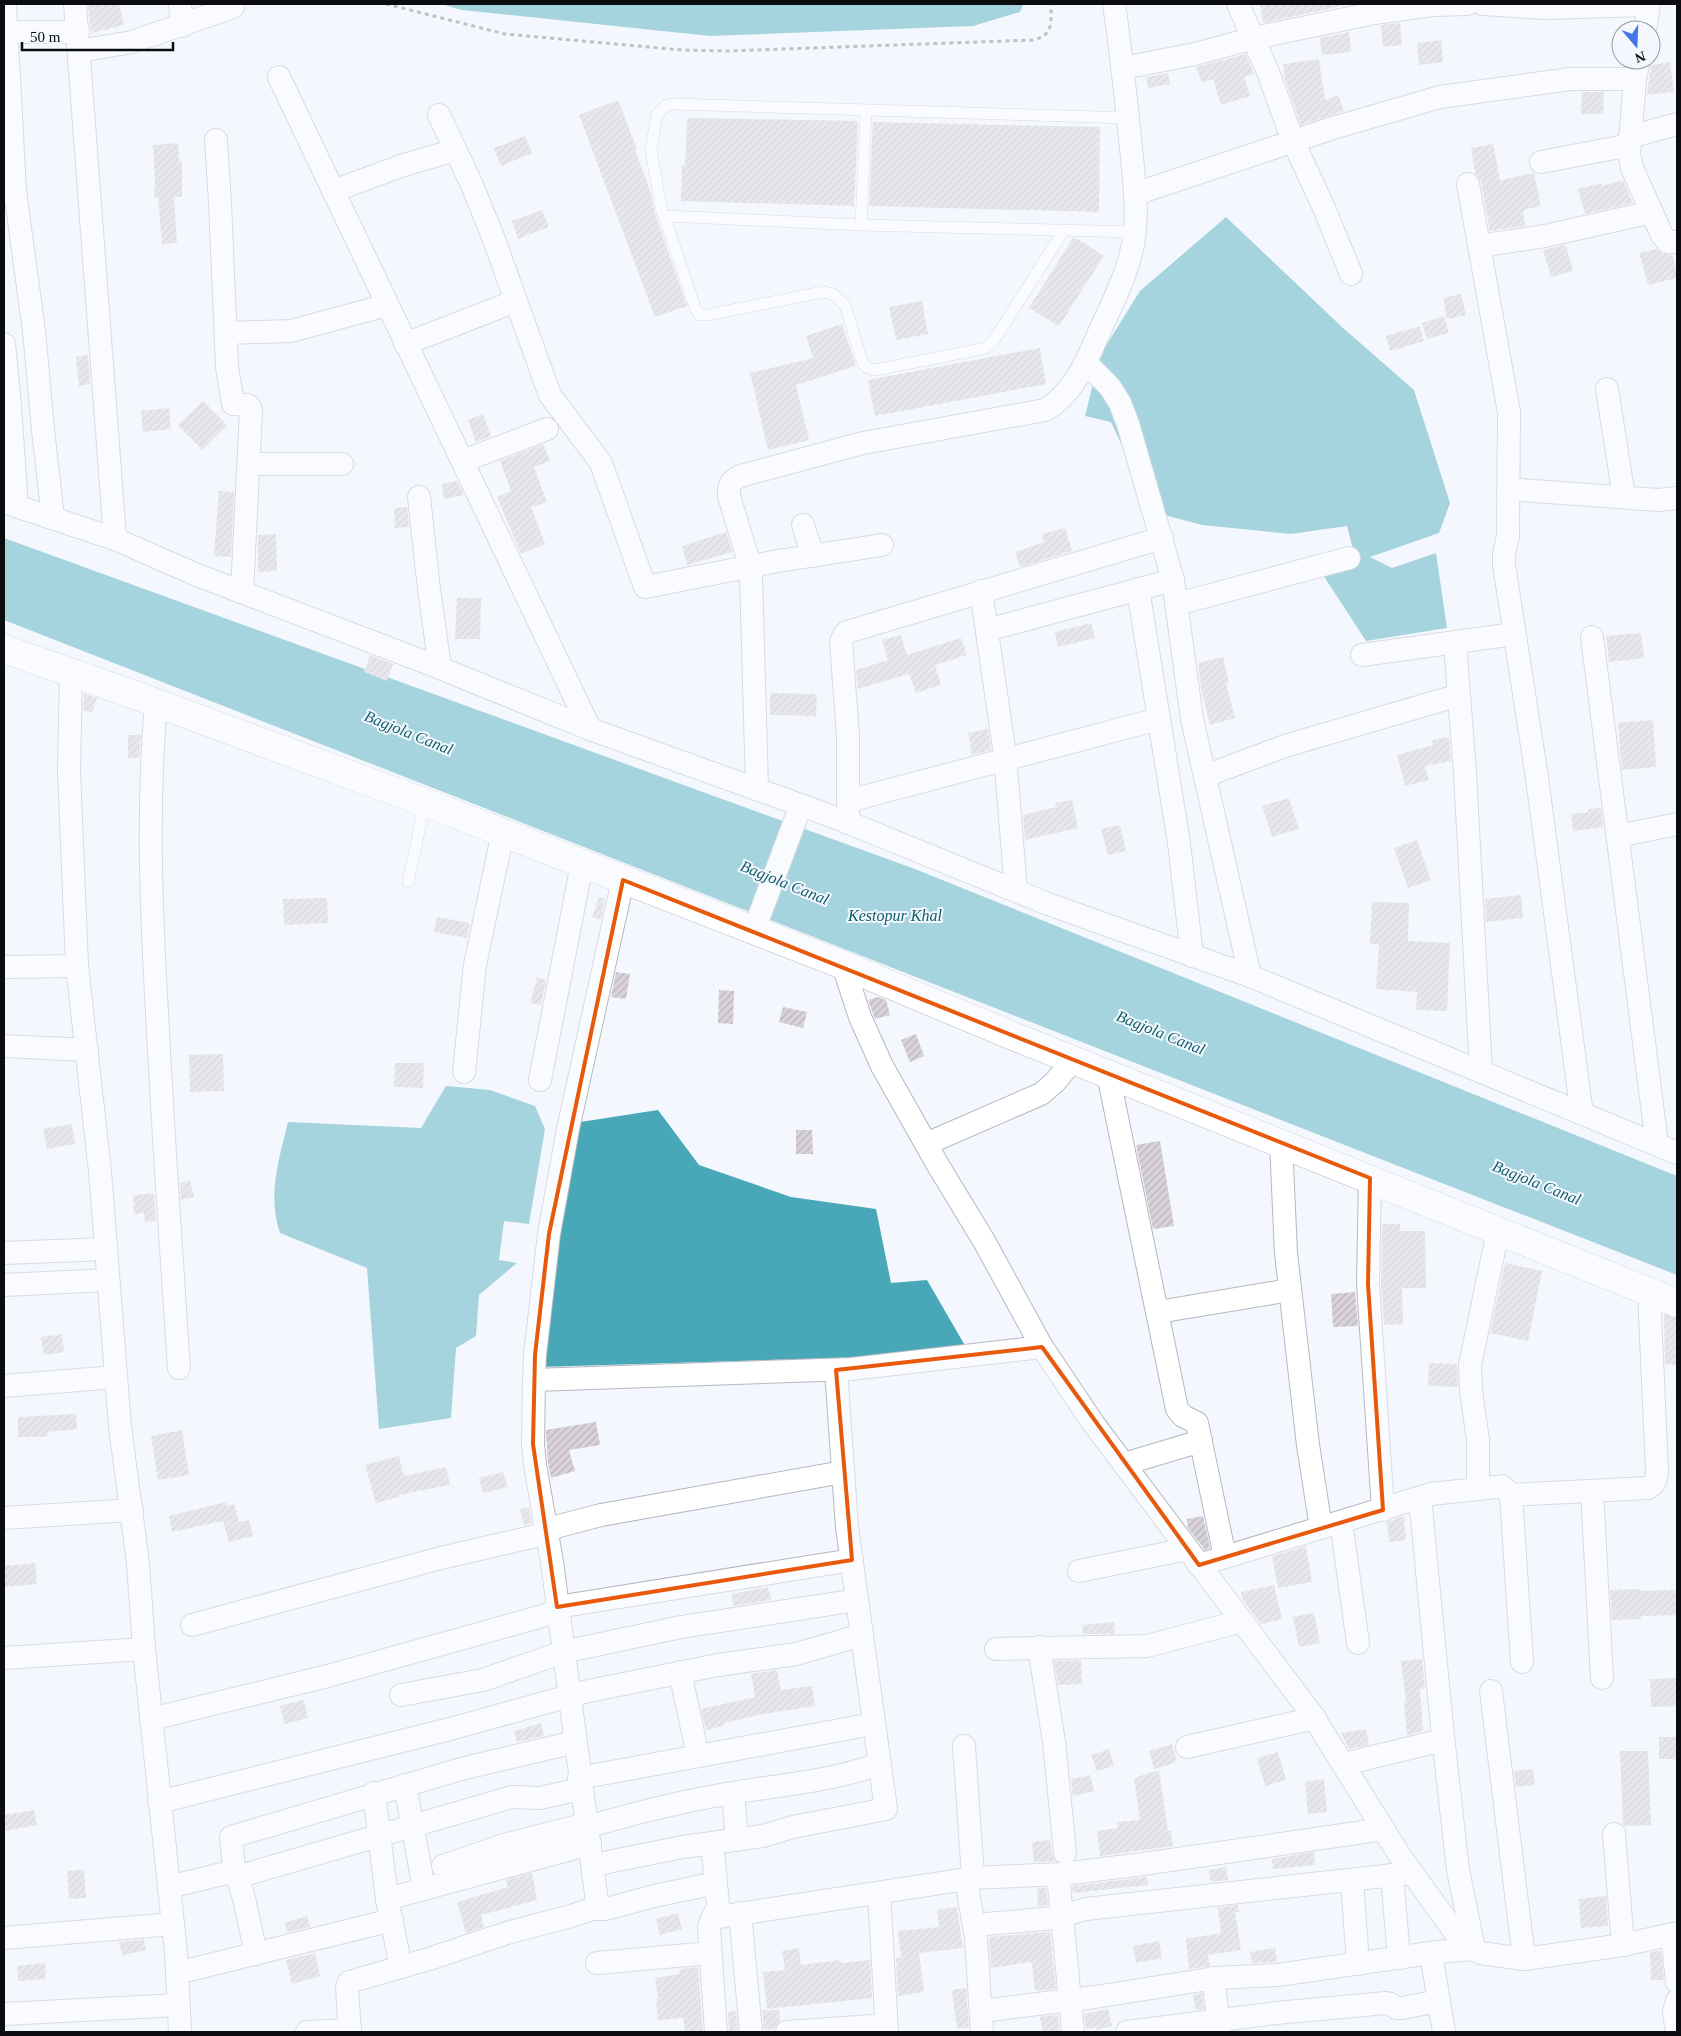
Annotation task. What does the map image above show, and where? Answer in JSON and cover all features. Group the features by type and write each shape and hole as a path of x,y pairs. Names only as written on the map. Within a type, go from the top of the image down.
{"street":[{"path":"5,4 15,191 34,331 42,430 53,518"},
{"path":"74,4 115,539"},
{"path":"756,788 749,568 729,496 728,486 734,478 864,443 1045,410 1054,405 1064,394 1086,363 1122,281 1131,253 1135,232 1135,194 1128,118 1114,4"},
{"path":"1238,4 1254,38 1293,141 1324,208 1351,274"},
{"path":"1123,68 1195,54 1254,38 1398,6 1467,4"},
{"path":"1483,4 1522,5 1545,8 1648,4 1646,20"},
{"path":"6,32 78,41 132,42 181,15 234,7"},
{"path":"1135,194 1293,141 1455,94 1630,70"},
{"path":"1637,70 1629,153 1632,168 1665,239 1668,242 1677,242"},
{"path":"278,77 590,729"},
{"path":"440,115 472,185 550,395 601,463 645,587 882,545"},
{"path":"1541,162 1630,141 1677,124"},
{"path":"216,140 227,367 232,401 235,405 250,406 242,592"},
{"path":"333,191 404,165 455,150"},
{"path":"1468,184 1509,412 1508,536 1504,554 1514,634 1536,771 1582,1114"},
{"path":"1479,246 1545,236 1652,212"},
{"path":"405,344 516,301"},
{"path":"226,333 291,331 386,304"},
{"path":"4,344 9,394 10,504 115,539 197,575 440,668 590,729 801,805 848,812 1016,891 1250,976 1677,1153"},
{"path":"1086,363 1110,387 1120,403 1162,538 1177,604 1192,719 1250,976"},
{"path":"1607,389 1624,497"},
{"path":"462,461 547,429"},
{"path":"249,464 342,464"},
{"path":"1508,489 1658,500 1677,498"},
{"path":"419,497 440,668"},
{"path":"803,525 813,556"},
{"path":"848,812 848,736 841,639 848,632 1162,538"},
{"path":"1177,604 1350,558"},
{"path":"987,630 1173,580"},
{"path":"1138,589 1179,843 1192,956"},
{"path":"981,591 1006,758 1016,891"},
{"path":"1362,655 1514,634"},
{"path":"1592,636 1657,1144"},
{"path":"1454,643 1465,772 1481,1071"},
{"path":"4,649 425,802 754,930 1677,1303"},
{"path":"71,673 69,770 77,966 100,1171 120,1427 138,1564 144,1649 173,1924 180,2032"},
{"path":"1205,776 1285,746 1459,695"},
{"path":"156,703 149,833 150,890 160,1080 179,1368"},
{"path":"848,812 1006,758 1159,719"},
{"path":"754,930 801,805"},
{"path":"1618,836 1677,824"},
{"path":"464,1072 475,965 503,832"},
{"path":"540,1080 582,864"},
{"path":"592,1908 596,1906 598,1897 580,1783 533,1444 534,1380 548,1234 568,1129 624,880"},
{"path":"843,965 860,1017 882,1066 984,1241 1042,1348 1093,1423 1315,1718 1384,1829 1402,1874 1457,1935 1480,1953 1524,1959 1623,1945 1675,1933 1677,1982"},
{"path":"4,967 77,966"},
{"path":"4,1046 87,1050"},
{"path":"926,1144 1041,1094 1056,1082 1072,1060"},
{"path":"1108,1074 1177,1409 1183,1416 1196,1423 1225,1557"},
{"path":"1281,1142 1286,1253 1308,1445 1331,1525 1358,1643"},
{"path":"1370,1178 1368,1284 1383,1510"},
{"path":"1478,1488 1478,1440 1471,1391 1470,1365 1498,1231"},
{"path":"4,1253 106,1249"},
{"path":"4,1285 108,1280"},
{"path":"1158,1312 1290,1290"},
{"path":"1511,1495 1648,1488 1656,1481 1648,1292"},
{"path":"534,1380 836,1370 1042,1348"},
{"path":"443,1866 512,1842 589,1840 683,1847 737,1840 886,1809 852,1560 843,1472 836,1370"},
{"path":"4,1386 116,1377"},
{"path":"1124,1464 1201,1441"},
{"path":"192,1625 437,1559 536,1536 559,1526 601,1515 843,1472"},
{"path":"1079,1571 1193,1557 1225,1557 1431,1494 1502,1486 1511,1495 1522,1662"},
{"path":"1592,1491 1602,1678"},
{"path":"1420,1498 1443,1740 1458,1870 1474,1950"},
{"path":"4,1518 132,1510"},
{"path":"151,1719 324,1677 557,1610 852,1560"},
{"path":"401,1695 483,1680 563,1652 681,1627 857,1600"},
{"path":"996,1649 1147,1646 1242,1621"},
{"path":"159,1802 450,1729 569,1696 680,1672 796,1654 862,1634"},
{"path":"1039,1647 1054,1742 1064,1863 1059,1885 1073,2032"},
{"path":"4,1658 144,1649"},
{"path":"680,1672 698,1756"},
{"path":"1491,1691 1524,1959"},
{"path":"1187,1747 1315,1718"},
{"path":"168,1887 230,1872 236,1873 379,1836 512,1797 540,1798 580,1783 698,1756 873,1724"},
{"path":"1344,1764 1443,1740"},
{"path":"256,1954 244,1898 236,1873 230,1841 231,1836 405,1784 575,1742"},
{"path":"964,1746 970,1878 981,2022 1070,2000 1213,1978 1278,1975 1399,1958 1474,1950"},
{"path":"387,1899 589,1840 655,1808 733,1793 831,1778 854,1773 879,1764"},
{"path":"405,1784 424,1889"},
{"path":"374,1793 387,1899 400,1967"},
{"path":"733,1793 737,1840"},
{"path":"713,1918 1064,1863 1143,1864 1384,1829"},
{"path":"1614,1834 1623,1945"},
{"path":"712,1843 718,1904 709,1923 709,1928 716,2032"},
{"path":"975,1925 1062,1916 1086,1909 1402,1874"},
{"path":"1399,1958 1402,1874"},
{"path":"1352,1880 1358,1964"},
{"path":"307,2032 350,2031 347,1988 349,1982 592,1908 606,1909 654,1896 716,1883"},
{"path":"787,2032 887,2029 879,1893"},
{"path":"740,1913 751,2032"},
{"path":"177,1973 392,1920"},
{"path":"4,1938 173,1924"},
{"path":"597,1963 710,1953"},
{"path":"1431,1954 1444,2032"},
{"path":"1213,1978 1220,2026"},
{"path":"1127,2032 1220,2026 1386,2003 1396,2008 1402,2008 1439,2001"},
{"path":"1677,2001 1674,2012 1677,2032"},
{"path":"4,2014 179,2005"}],"lane":[{"path":"1064,230 993,342 985,348 875,370 863,364 845,306 833,294 823,292 700,315 696,310 664,216 651,146 657,114 667,106 713,105 1128,118"},
{"path":"862,225 866,111"},
{"path":"664,216 862,225 1135,232"},
{"path":"408,882 425,802"}],"path":[{"path":"386,4 505,34 682,50 728,51 1033,40 1042,38 1048,32 1051,26 1051,4"}],"highlighted area":[{"path":"623,880 1370,1178 1368,1284 1383,1510 1199,1565 1042,1347 836,1370 852,1560 557,1607 533,1444 535,1355 549,1234"}],"water":[{"path":"441,4 1023,4 1020,12 973,26 710,36 462,10"},
{"path":"1226,217 1342,327 1414,390 1450,503 1439,533 1370,557 1392,568 1436,553 1447,628 1366,641 1323,575 1355,557 1347,526 1291,534 1202,525 1153,512 1111,422 1085,416 1100,355 1140,291"},
{"name":"Kestopur Khal","path":"4,538 915,869 1677,1176 1677,1275 4,620"},
{"path":"446,1086 490,1090 535,1106 545,1129 529,1224 504,1221 499,1260 517,1263 479,1295 476,1336 456,1348 451,1418 379,1429 367,1268 280,1233 274,1205 278,1164 288,1122 421,1128"},
{"path":"658,1110 699,1165 791,1197 876,1209 891,1283 927,1280 967,1349 869,1357 539,1367 574,1123"}],"building":[{"path":"119,4 124,25 91,33 88,5"},
{"path":"1260,4 1346,4 1346,5 1263,23"},
{"path":"1400,23 1402,45 1383,47 1381,25"},
{"path":"1349,32 1351,52 1322,55 1320,38"},
{"path":"1441,40 1443,62 1419,65 1417,43"},
{"path":"1246,54 1254,74 1244,77 1250,96 1221,105 1213,79 1202,83 1196,67"},
{"path":"1319,59 1325,100 1338,95 1344,111 1301,125 1285,80 1283,64"},
{"path":"1670,62 1674,92 1647,95 1650,70 1661,70 1661,63"},
{"path":"1168,73 1170,84 1148,88 1146,77"},
{"path":"1582,92 1604,92 1603,114 1581,114"},
{"path":"618,100 637,149 635,150 651,193 655,214 687,306 655,317 579,115"},
{"path":"687,118 858,121 854,206 681,201 682,165 685,165"},
{"path":"873,122 1100,127 1099,212 869,206"},
{"path":"525,136 532,153 501,166 494,148"},
{"path":"178,143 179,161 182,161 182,197 174,197 177,243 162,244 158,197 154,197 153,145"},
{"path":"1493,144 1500,180 1534,173 1541,206 1523,210 1525,226 1490,231 1481,182 1475,173 1471,148"},
{"path":"1623,180 1633,203 1585,214 1578,189 1601,183 1602,186"},
{"path":"542,210 549,227 518,239 512,221"},
{"path":"1073,238 1076,238 1104,256 1059,326 1029,308"},
{"path":"1566,245 1573,271 1551,277 1543,250"},
{"path":"1657,249 1663,254 1673,255 1677,278 1648,285 1639,253"},
{"path":"1461,294 1466,315 1447,319 1443,298"},
{"path":"922,301 928,334 896,340 889,307"},
{"path":"1444,316 1449,333 1427,339 1422,323"},
{"path":"842,324 856,366 796,385 809,440 768,450 750,373 813,358 806,336"},
{"path":"1420,326 1424,341 1390,351 1386,336"},
{"path":"1040,348 1046,384 875,416 868,380"},
{"path":"88,355 90,384 79,386 76,357"},
{"path":"203,401 227,425 202,450 178,425"},
{"path":"169,408 171,429 143,432 141,411"},
{"path":"483,414 491,436 476,442 468,420"},
{"path":"543,444 550,461 534,467 547,502 531,507 545,544 521,554 497,497 511,491 500,461"},
{"path":"457,481 464,495 444,499 442,484"},
{"path":"219,491 234,492 231,557 214,556"},
{"path":"407,507 409,527 395,528 394,508"},
{"path":"1065,528 1072,551 1020,567 1015,552 1044,542 1042,534"},
{"path":"726,532 732,552 687,565 682,546"},
{"path":"276,534 277,571 258,572 258,535"},
{"path":"457,598 481,598 480,639 455,639"},
{"path":"1091,623 1095,638 1058,647 1055,632"},
{"path":"1641,633 1644,658 1609,662 1606,636"},
{"path":"901,635 907,655 961,638 967,655 935,665 941,685 916,693 909,674 858,689 856,670 888,660 882,640"},
{"path":"370,655 393,664 387,681 364,672"},
{"path":"1223,657 1229,683 1226,683 1235,718 1210,725 1202,693 1198,663"},
{"path":"770,693 817,694 816,716 770,715"},
{"path":"84,694 97,698 92,713 83,710"},
{"path":"1653,720 1656,767 1622,770 1618,723"},
{"path":"988,729 991,750 972,755 968,733"},
{"path":"128,735 141,735 139,758 128,758"},
{"path":"1449,737 1451,761 1425,766 1429,780 1405,786 1397,755 1433,745 1432,740"},
{"path":"1289,798 1299,829 1272,837 1262,806"},
{"path":"1072,800 1078,828 1025,840 1023,815 1056,807 1055,803"},
{"path":"1601,808 1603,827 1573,831 1571,814 1588,812 1588,809"},
{"path":"1120,825 1126,851 1108,855 1101,829"},
{"path":"1417,840 1431,880 1408,888 1394,848"},
{"path":"1521,895 1523,918 1486,922 1485,899"},
{"path":"599,897 605,899 601,920 592,917"},
{"path":"327,898 328,923 284,925 283,899"},
{"path":"1372,902 1409,903 1408,941 1450,943 1447,1011 1416,1010 1417,992 1376,989 1379,944 1370,944"},
{"path":"437,917 470,923 467,938 434,932"},
{"path":"616,972 630,974 626,999 611,997"},
{"path":"537,977 546,980 541,1005 530,1003"},
{"path":"719,990 734,991 733,1024 718,1023"},
{"path":"878,997 886,1000 890,1015 875,1019 868,1000"},
{"path":"783,1007 807,1012 803,1028 779,1022"},
{"path":"916,1034 924,1056 910,1062 901,1040"},
{"path":"223,1054 224,1091 190,1092 189,1055"},
{"path":"395,1063 424,1063 423,1088 394,1087"},
{"path":"72,1124 75,1144 47,1149 43,1129"},
{"path":"796,1130 812,1130 813,1154 796,1154"},
{"path":"1160,1141 1174,1226 1153,1229 1136,1145"},
{"path":"190,1181 194,1197 181,1200 180,1183"},
{"path":"154,1193 156,1221 145,1222 144,1213 134,1214 133,1195"},
{"path":"1382,1224 1400,1224 1400,1231 1425,1231 1426,1288 1402,1288 1403,1324 1384,1325 1381,1284"},
{"path":"1505,1263 1542,1271 1528,1341 1490,1333"},
{"path":"1355,1292 1358,1326 1333,1327 1331,1294"},
{"path":"1664,1314 1677,1318 1677,1365 1665,1364"},
{"path":"62,1334 64,1352 44,1355 41,1337"},
{"path":"1429,1363 1457,1364 1458,1387 1428,1386"},
{"path":"76,1414 77,1429 48,1432 47,1437 18,1437 18,1417"},
{"path":"596,1422 600,1445 569,1450 575,1471 551,1478 546,1430"},
{"path":"182,1430 189,1475 158,1480 151,1436"},
{"path":"399,1456 404,1476 446,1467 450,1485 398,1495 399,1497 376,1503 365,1465"},
{"path":"503,1472 508,1487 483,1493 479,1478"},
{"path":"226,1502 227,1506 234,1504 239,1522 249,1520 253,1536 229,1542 223,1521 172,1532 169,1516"},
{"path":"529,1507 532,1523 524,1525 520,1509"},
{"path":"1203,1516 1210,1548 1205,1550 1188,1528 1187,1519"},
{"path":"1404,1516 1406,1540 1389,1542 1387,1522"},
{"path":"1306,1546 1312,1582 1278,1588 1272,1556"},
{"path":"35,1563 37,1584 4,1587 4,1566"},
{"path":"1274,1585 1282,1619 1261,1624 1243,1600 1241,1592"},
{"path":"768,1587 771,1600 734,1606 731,1594"},
{"path":"1640,1589 1640,1591 1677,1590 1677,1615 1641,1616 1641,1619 1612,1620 1610,1590"},
{"path":"1314,1613 1320,1643 1299,1647 1293,1617"},
{"path":"1114,1622 1115,1634 1083,1634 1082,1625"},
{"path":"1422,1659 1425,1688 1420,1689 1423,1731 1407,1735 1404,1702 1406,1702 1401,1661"},
{"path":"1081,1660 1082,1684 1058,1685 1054,1661"},
{"path":"777,1670 781,1690 812,1686 815,1706 758,1715 724,1723 724,1726 706,1730 701,1709 755,1697 751,1674"},
{"path":"1677,1678 1677,1706 1651,1707 1650,1679"},
{"path":"304,1700 308,1718 284,1724 280,1706"},
{"path":"541,1723 544,1736 517,1742 514,1731"},
{"path":"1366,1729 1369,1745 1349,1749 1341,1733"},
{"path":"1659,1737 1677,1737 1677,1759 1659,1759"},
{"path":"1172,1744 1177,1762 1154,1769 1149,1751"},
{"path":"1109,1749 1114,1766 1097,1771 1091,1755"},
{"path":"1620,1751 1648,1751 1651,1825 1623,1825"},
{"path":"1278,1752 1286,1780 1265,1786 1257,1758"},
{"path":"1533,1769 1535,1785 1516,1787 1514,1771"},
{"path":"1159,1770 1168,1831 1171,1831 1173,1846 1100,1856 1097,1831 1118,1828 1117,1822 1140,1820 1134,1778"},
{"path":"1090,1775 1094,1791 1073,1796 1071,1779"},
{"path":"1324,1779 1327,1812 1308,1814 1305,1782"},
{"path":"34,1810 37,1825 5,1831 4,1815"},
{"path":"1050,1840 1055,1861 1034,1862 1032,1842"},
{"path":"1314,1852 1315,1865 1273,1869 1272,1859"},
{"path":"1226,1867 1228,1880 1211,1882 1209,1870"},
{"path":"84,1870 86,1898 69,1899 67,1871"},
{"path":"532,1873 537,1900 481,1915 484,1927 466,1933 457,1902 508,1887 506,1880"},
{"path":"1147,1877 1148,1885 1073,1893 1072,1886"},
{"path":"1037,1888 1046,1888 1048,1905 1038,1906"},
{"path":"1606,1896 1608,1926 1581,1928 1579,1899"},
{"path":"1238,1905 1239,1912 1235,1912 1241,1950 1208,1955 1210,1966 1189,1969 1186,1939 1221,1933 1218,1908"},
{"path":"957,1907 963,1948 919,1953 924,1992 898,1996 896,1958 901,1958 898,1931 939,1927 937,1910"},
{"path":"678,1913 682,1929 660,1935 656,1919"},
{"path":"307,1916 310,1927 287,1932 285,1923"},
{"path":"1050,1932 1056,1989 1035,1991 1032,1962 991,1968 989,1937"},
{"path":"144,1940 146,1950 122,1955 119,1942"},
{"path":"1159,1941 1162,1958 1136,1963 1133,1946"},
{"path":"799,1948 801,1965 840,1960 841,1963 870,1960 872,1998 767,2009 763,1972 785,1970 782,1951"},
{"path":"1275,1948 1277,1962 1252,1963 1250,1952"},
{"path":"1661,1951 1664,1980 1651,1980 1650,1952"},
{"path":"315,1953 320,1976 292,1984 286,1960"},
{"path":"45,1963 46,1979 18,1981 17,1966"},
{"path":"698,1967 703,2032 685,2032 683,2018 658,2020 655,1978 680,1974 679,1969"},
{"path":"966,1988 969,2027 957,2029 952,1990"},
{"path":"1202,1993 1204,2009 1196,2010 1193,1995"},
{"path":"1108,2009 1112,2026 1096,2030 1096,2027 1086,2029 1084,2014"},
{"path":"762,2010 779,2010 780,2021 775,2029 764,2030"},
{"path":"736,2011 738,2030 729,2031 728,2012"},
{"path":"1058,2015 1060,2032 1043,2032 1040,2017"}],"water label":[{"name":"Bagjola Canal","path":"409,732"},
{"name":"Bagjola Canal","path":"785,882"},
{"name":"Bagjola Canal","path":"1161,1032"},
{"name":"Bagjola Canal","path":"1537,1182"}]}
